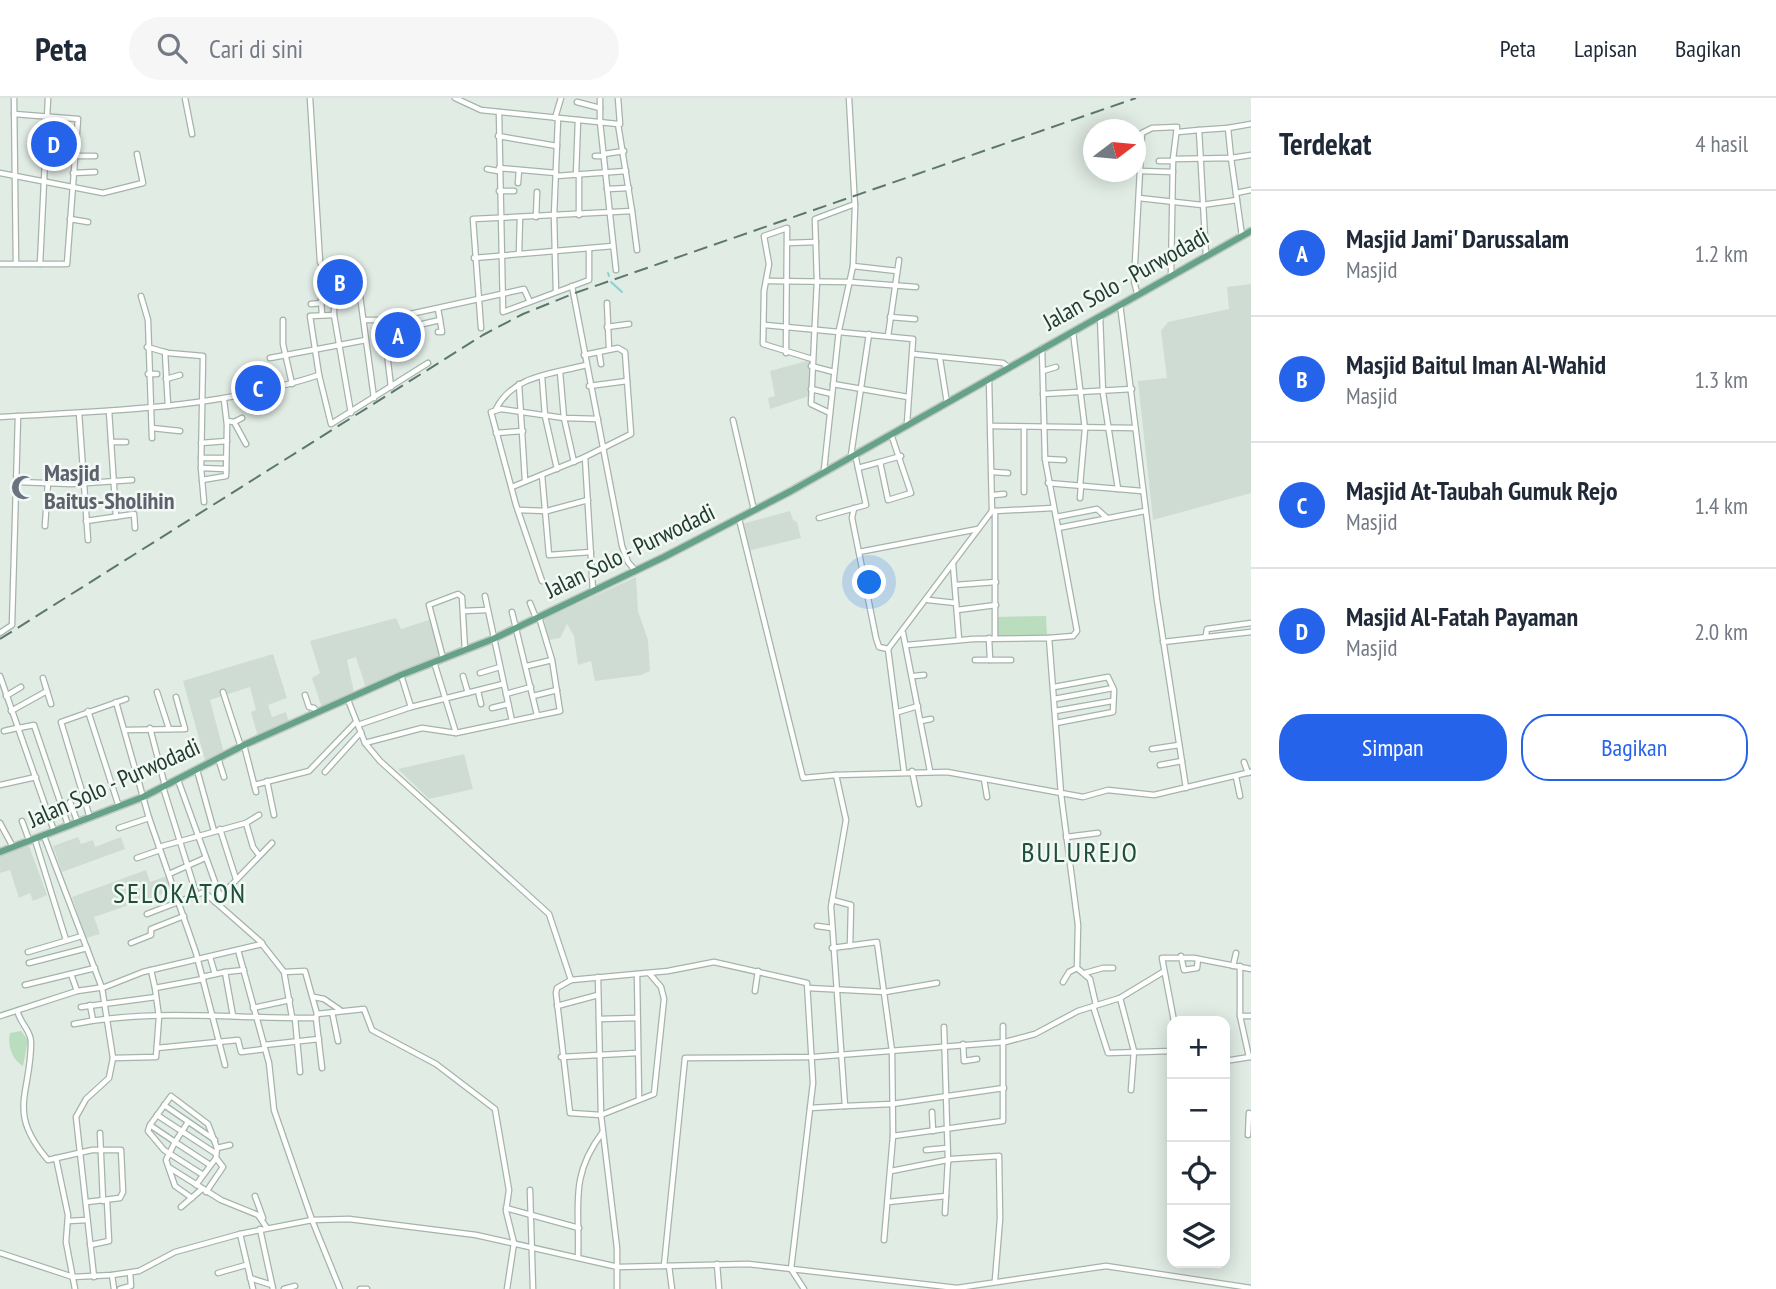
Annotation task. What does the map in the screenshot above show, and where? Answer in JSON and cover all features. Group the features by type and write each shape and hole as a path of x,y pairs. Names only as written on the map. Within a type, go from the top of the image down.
{"main road":[{"name":"Jalan Solo - Purwodadi","path":"0,852 143,797 243,746 401,675 493,639 739,519 1251,231"}],"street":[{"path":"14,98 16,264"},
{"path":"40,264 48,98"},
{"path":"185,98 192,134"},
{"path":"310,98 320,262 334,288 335,317 351,413"},
{"path":"455,98 479,110 620,125"},
{"path":"556,292 554,216 557,119 561,98"},
{"path":"600,98 600,122 616,271"},
{"path":"618,98 637,250"},
{"path":"824,470 839,330 853,265 855,204 849,98"},
{"path":"577,102 600,108"},
{"path":"499,112 499,255 503,312 589,280 589,249"},
{"path":"0,264 66,265 78,119 15,114"},
{"path":"578,120 579,215"},
{"path":"1178,132 1251,124"},
{"path":"1146,131 1152,128 1177,127 1178,132 1173,160 1171,276"},
{"path":"1228,128 1242,237"},
{"path":"1199,130 1206,257"},
{"path":"498,136 557,146"},
{"path":"595,156 624,151"},
{"path":"0,173 112,192 142,184 137,154"},
{"path":"1159,161 1251,155"},
{"path":"74,156 95,156"},
{"path":"487,169 578,175 626,171"},
{"path":"518,183 519,170"},
{"path":"1146,171 1173,172"},
{"path":"73,173 95,172"},
{"path":"1137,293 1134,281 1140,182"},
{"path":"607,189 629,188"},
{"path":"1236,193 1251,190"},
{"path":"499,191 514,191"},
{"path":"536,217 537,192"},
{"path":"1139,198 1202,205 1237,200"},
{"path":"830,413 812,406 811,366 817,281 816,217 855,204"},
{"path":"481,328 473,219 632,211"},
{"path":"519,254 520,217"},
{"path":"70,219 88,222"},
{"path":"786,354 787,228 765,235 768,281 764,291 763,345 786,354 812,359"},
{"path":"788,243 816,242"},
{"path":"474,258 613,246"},
{"path":"888,337 899,260"},
{"path":"853,265 897,271"},
{"path":"768,281 851,282 916,288"},
{"path":"359,282 374,398"},
{"path":"572,286 589,386 624,552 635,570"},
{"path":"334,288 360,296"},
{"path":"363,320 398,318 525,289 530,302"},
{"path":"141,296 148,320 152,438"},
{"path":"311,304 321,301 322,315"},
{"path":"607,303 609,349"},
{"path":"1119,304 1132,389 1142,491 1186,788"},
{"path":"438,309 442,332 438,332"},
{"path":"1100,315 1103,393 1118,489"},
{"path":"335,317 310,316 319,375 331,424 428,363"},
{"path":"890,317 915,319"},
{"path":"398,318 401,329"},
{"path":"283,320 282,342 292,384"},
{"path":"383,320 391,387"},
{"path":"385,335 440,320"},
{"path":"607,327 629,324"},
{"path":"765,325 913,339 907,423"},
{"path":"1073,331 1085,429 1080,498"},
{"path":"819,518 866,503 853,454 869,334"},
{"path":"270,358 366,340"},
{"path":"147,347 203,356 201,480 204,502"},
{"path":"907,645 992,638 1049,638 1073,636 1077,631 1045,459 1042,347"},
{"path":"512,487 574,462 632,433 625,352 620,348 584,355"},
{"path":"165,352 168,406"},
{"path":"599,352 601,364"},
{"path":"914,354 940,359 1003,363 1008,367"},
{"path":"940,359 947,403"},
{"path":"542,581 490,415 519,383 586,365"},
{"path":"811,366 834,372"},
{"path":"1043,371 1056,367"},
{"path":"560,372 564,418 574,462"},
{"path":"148,374 157,373"},
{"path":"166,379 180,375"},
{"path":"0,417 204,403 292,384 319,375"},
{"path":"542,376 545,416 557,469"},
{"path":"989,378 996,582 990,660"},
{"path":"589,386 627,381"},
{"path":"519,383 523,412 525,481"},
{"path":"833,384 908,397"},
{"path":"811,389 832,394"},
{"path":"1043,394 1103,393 1132,389"},
{"path":"201,480 226,477 227,421 224,400"},
{"path":"496,409 564,418 598,419"},
{"path":"109,411 116,517"},
{"path":"79,413 88,540"},
{"path":"0,633 12,625 18,416"},
{"path":"227,421 234,422 242,418"},
{"path":"733,420 754,511"},
{"path":"234,422 246,444"},
{"path":"991,426 1024,429 1135,428"},
{"path":"152,428 180,431"},
{"path":"1024,429 1024,492"},
{"path":"496,433 523,431"},
{"path":"880,462 890,500 912,492 891,433"},
{"path":"201,443 227,441"},
{"path":"111,442 126,442"},
{"path":"858,468 901,456"},
{"path":"585,457 593,591"},
{"path":"201,458 226,458"},
{"path":"1045,459 1064,460"},
{"path":"201,468 226,469"},
{"path":"993,472 1008,473"},
{"path":"542,475 550,556 591,552"},
{"path":"17,482 132,481"},
{"path":"45,526 48,482"},
{"path":"1048,483 1142,491"},
{"path":"994,495 1004,494"},
{"path":"518,510 547,511 588,500"},
{"path":"47,504 60,503"},
{"path":"854,508 852,518 878,646 888,649"},
{"path":"888,649 994,511 1053,508"},
{"path":"1056,517 1097,509 1107,518"},
{"path":"1058,528 1145,510"},
{"path":"86,521 135,514 135,528"},
{"path":"1074,514 1077,525"},
{"path":"739,519 803,778 930,771 1083,797 1108,790 1147,795 1250,773 1244,762"},
{"path":"859,552 978,529"},
{"path":"953,564 959,640"},
{"path":"955,585 996,582"},
{"path":"444,659 429,606 459,594 464,611 465,651"},
{"path":"485,596 512,721"},
{"path":"928,600 956,603"},
{"path":"365,743 422,728 456,733 560,711 552,660 538,617 530,603"},
{"path":"957,610 996,605"},
{"path":"464,611 487,610"},
{"path":"512,611 537,715"},
{"path":"1206,635 1207,629 1251,623"},
{"path":"1234,625 1236,635"},
{"path":"903,632 914,677 930,771"},
{"path":"1206,635 1210,639 1251,632"},
{"path":"1163,642 1206,635"},
{"path":"1049,638 1061,794 1078,925 1077,968"},
{"path":"888,649 904,772"},
{"path":"891,656 900,654"},
{"path":"527,666 552,660"},
{"path":"975,660 1011,660"},
{"path":"435,662 456,733"},
{"path":"480,673 500,667"},
{"path":"401,675 411,707"},
{"path":"914,677 924,675"},
{"path":"0,676 54,832"},
{"path":"463,676 468,693"},
{"path":"1054,687 1108,677 1113,688 1113,712 1056,723"},
{"path":"43,678 51,704"},
{"path":"1082,681 1085,694"},
{"path":"254,785 303,774 314,768 357,723 503,684"},
{"path":"6,696 21,687"},
{"path":"506,694 531,687"},
{"path":"1054,699 1113,688"},
{"path":"533,696 557,690"},
{"path":"11,711 47,691"},
{"path":"478,691 481,704"},
{"path":"157,692 169,729"},
{"path":"223,692 256,792"},
{"path":"305,695 309,706 313,707 317,714"},
{"path":"126,730 185,729 176,696"},
{"path":"90,818 61,722 126,699"},
{"path":"348,700 365,743 380,761 550,914 570,980"},
{"path":"1055,711 1112,701"},
{"path":"116,702 149,818 198,960 225,1065"},
{"path":"492,708 508,704"},
{"path":"898,712 918,706"},
{"path":"1087,706 1089,717"},
{"path":"88,711 119,807"},
{"path":"921,721 931,719"},
{"path":"5,732 34,725 68,826"},
{"path":"150,728 164,787 196,893"},
{"path":"325,772 361,732"},
{"path":"1152,749 1179,745"},
{"path":"218,758 224,777"},
{"path":"1160,765 1182,761"},
{"path":"197,770 236,879"},
{"path":"912,771 919,804"},
{"path":"836,775 846,826 832,900 832,948 845,1106"},
{"path":"0,785 36,776"},
{"path":"1236,777 1240,796"},
{"path":"984,779 987,796"},
{"path":"178,780 220,896"},
{"path":"267,781 274,815"},
{"path":"70,802 78,822"},
{"path":"137,858 198,834 246,823 259,815"},
{"path":"119,828 149,818"},
{"path":"22,821 32,841 66,940"},
{"path":"0,823 13,848"},
{"path":"246,823 253,847 259,855"},
{"path":"1066,837 1098,833"},
{"path":"44,836 102,988 113,1058 108,1078 86,1099 77,1115 94,1277"},
{"path":"215,902 272,843"},
{"path":"169,874 205,858"},
{"path":"147,914 204,892 262,944 284,972 300,1072"},
{"path":"832,900 851,905 850,946"},
{"path":"131,943 152,934 151,929 184,916"},
{"path":"817,926 832,928"},
{"path":"29,952 82,936"},
{"path":"832,948 877,942 892,1051 891,1171 884,1240"},
{"path":"0,1016 18,1013 77,990 102,988 151,970 262,944"},
{"path":"29,963 87,948"},
{"path":"238,950 245,967 274,1091 274,1111 312,1220 340,1289"},
{"path":"1233,966 1236,953"},
{"path":"1181,956 1184,970 1197,968 1198,958"},
{"path":"1173,1016 1161,959 1181,956 1251,969"},
{"path":"210,957 215,974"},
{"path":"649,973 661,987 664,999 655,1091 651,1096 639,1098 601,1115 570,1113 561,1057 556,988 570,980 649,973 715,962 806,982 813,1057 810,1108 790,1269 804,1289"},
{"path":"1230,1060 1250,1057 1240,1016 1240,966"},
{"path":"155,988 245,967"},
{"path":"25,985 95,968"},
{"path":"1077,968 1090,979 1108,1053 1167,1051"},
{"path":"1063,982 1069,972 1077,968"},
{"path":"1085,974 1113,968"},
{"path":"113,1058 155,1058 159,1017 151,970"},
{"path":"284,972 305,971 313,997 322,1068"},
{"path":"755,990 758,971"},
{"path":"225,972 233,1016"},
{"path":"672,1289 666,1266 684,1058 813,1057 1005,1042 1035,1034 1095,1006 1120,998 1163,972"},
{"path":"71,974 77,990"},
{"path":"637,974 639,1098"},
{"path":"598,977 601,1115 618,1267 617,1289"},
{"path":"808,988 885,992 937,983"},
{"path":"557,1006 598,995"},
{"path":"81,1007 156,997"},
{"path":"313,997 324,999 340,1010"},
{"path":"1120,998 1134,1051 1131,1090"},
{"path":"74,1024 107,1018 233,1016 290,1000"},
{"path":"90,1005 93,1020"},
{"path":"254,1012 293,1018 364,1009 373,1030 436,1064 493,1106 500,1122 509,1190 506,1208 514,1243 507,1289"},
{"path":"332,1012 338,1041"},
{"path":"18,1013 30,1036 31,1044 23,1097 26,1128 47,1159 81,1152 121,1150 123,1192 118,1200 87,1202"},
{"path":"1240,1016 1251,1016"},
{"path":"599,1019 637,1018"},
{"path":"892,1136 1002,1121 1005,1042 1003,1026"},
{"path":"944,1027 948,1160 945,1213"},
{"path":"157,1048 238,1040 241,1052 297,1040 320,1039"},
{"path":"963,1044 964,1061 977,1059"},
{"path":"561,1057 637,1053"},
{"path":"810,1108 892,1104 1004,1088"},
{"path":"181,1207 204,1191 223,1167 206,1120 172,1096 148,1131 168,1153 203,1175"},
{"path":"164,1105 215,1140"},
{"path":"932,1112 933,1130"},
{"path":"1248,1114 1248,1135"},
{"path":"157,1115 216,1153"},
{"path":"188,1122 166,1160 175,1186 192,1198"},
{"path":"150,1125 210,1165"},
{"path":"579,1258 580,1168 603,1132"},
{"path":"90,1245 108,1241 100,1133"},
{"path":"196,1185 216,1153 230,1145"},
{"path":"926,1150 947,1147"},
{"path":"891,1171 995,1154 1001,1158 996,1280"},
{"path":"56,1158 68,1221 66,1242 75,1289"},
{"path":"170,1168 204,1191 258,1215 265,1222"},
{"path":"530,1190 533,1289"},
{"path":"255,1196 267,1228"},
{"path":"888,1202 946,1196"},
{"path":"506,1208 579,1228"},
{"path":"68,1221 87,1220"},
{"path":"0,1253 74,1277 94,1277 130,1273 175,1252 267,1228 312,1220 361,1220 531,1246 618,1267 717,1264 790,1269 950,1288 1100,1266 1251,1288"},
{"path":"260,1230 272,1287"},
{"path":"240,1234 253,1289"},
{"path":"717,1264 719,1289"},
{"path":"218,1273 246,1265"},
{"path":"120,1289 131,1286 130,1273"},
{"path":"112,1275 114,1289"},
{"path":"250,1278 272,1287"},
{"path":"284,1289 295,1286"},
{"path":"360,1289 367,1289"}],"shaded area":[{"path":"1251,284 1251,493 1153,520 1138,381 1167,378 1161,331 1168,322 1229,309 1227,287"},
{"path":"814,359 812,395 770,409 768,398 775,396 770,371"},
{"path":"790,511 793,520 797,522 801,538 748,551 742,524"},
{"path":"636,577 638,611 648,640 650,671 641,675 595,681 591,661 578,665 574,636 567,624 560,638 549,640 544,619"},
{"path":"396,618 401,629 432,619 441,660 366,688 356,657 347,660 355,697 323,711 312,678 320,673 310,641"},
{"path":"273,654 287,698 268,705 272,717 286,712 289,723 258,737 251,712 256,710 250,687 210,700 224,753 206,764 183,681"},
{"path":"464,754 473,789 429,799 398,769"},
{"path":"78,837 81,844 93,840 95,847 121,837 125,849 62,872 53,846"},
{"path":"29,846 47,895 33,901 30,893 19,898 10,870 0,873 0,855"},
{"path":"146,870 150,882 167,876 173,890 94,917 100,934 86,938 72,897"}],"green space":[{"path":"1046,616 1047,636 996,636 996,617"},
{"path":"21,1031 28,1040 23,1066 13,1056 9,1042 10,1033"}],"waterway":[{"path":"611,282 622,292"}],"railway":[{"path":"0,639 483,335 523,314 575,293 1136,98"}],"place":[{"name":"Masjid Al-Fatah Payaman","path":"54,144"},
{"name":"Masjid Baitul Iman Al-Wahid","path":"340,282"},
{"name":"Masjid Jami' Darussalam","path":"398,335"},
{"name":"Masjid At-Taubah Gumuk Rejo","path":"258,388"},
{"name":"Masjid Baitus-Sholihin","path":"24,487"}],"district":[{"name":"BULUREJO","path":"1080,852"},
{"name":"SELOKATON","path":"180,893"}]}
